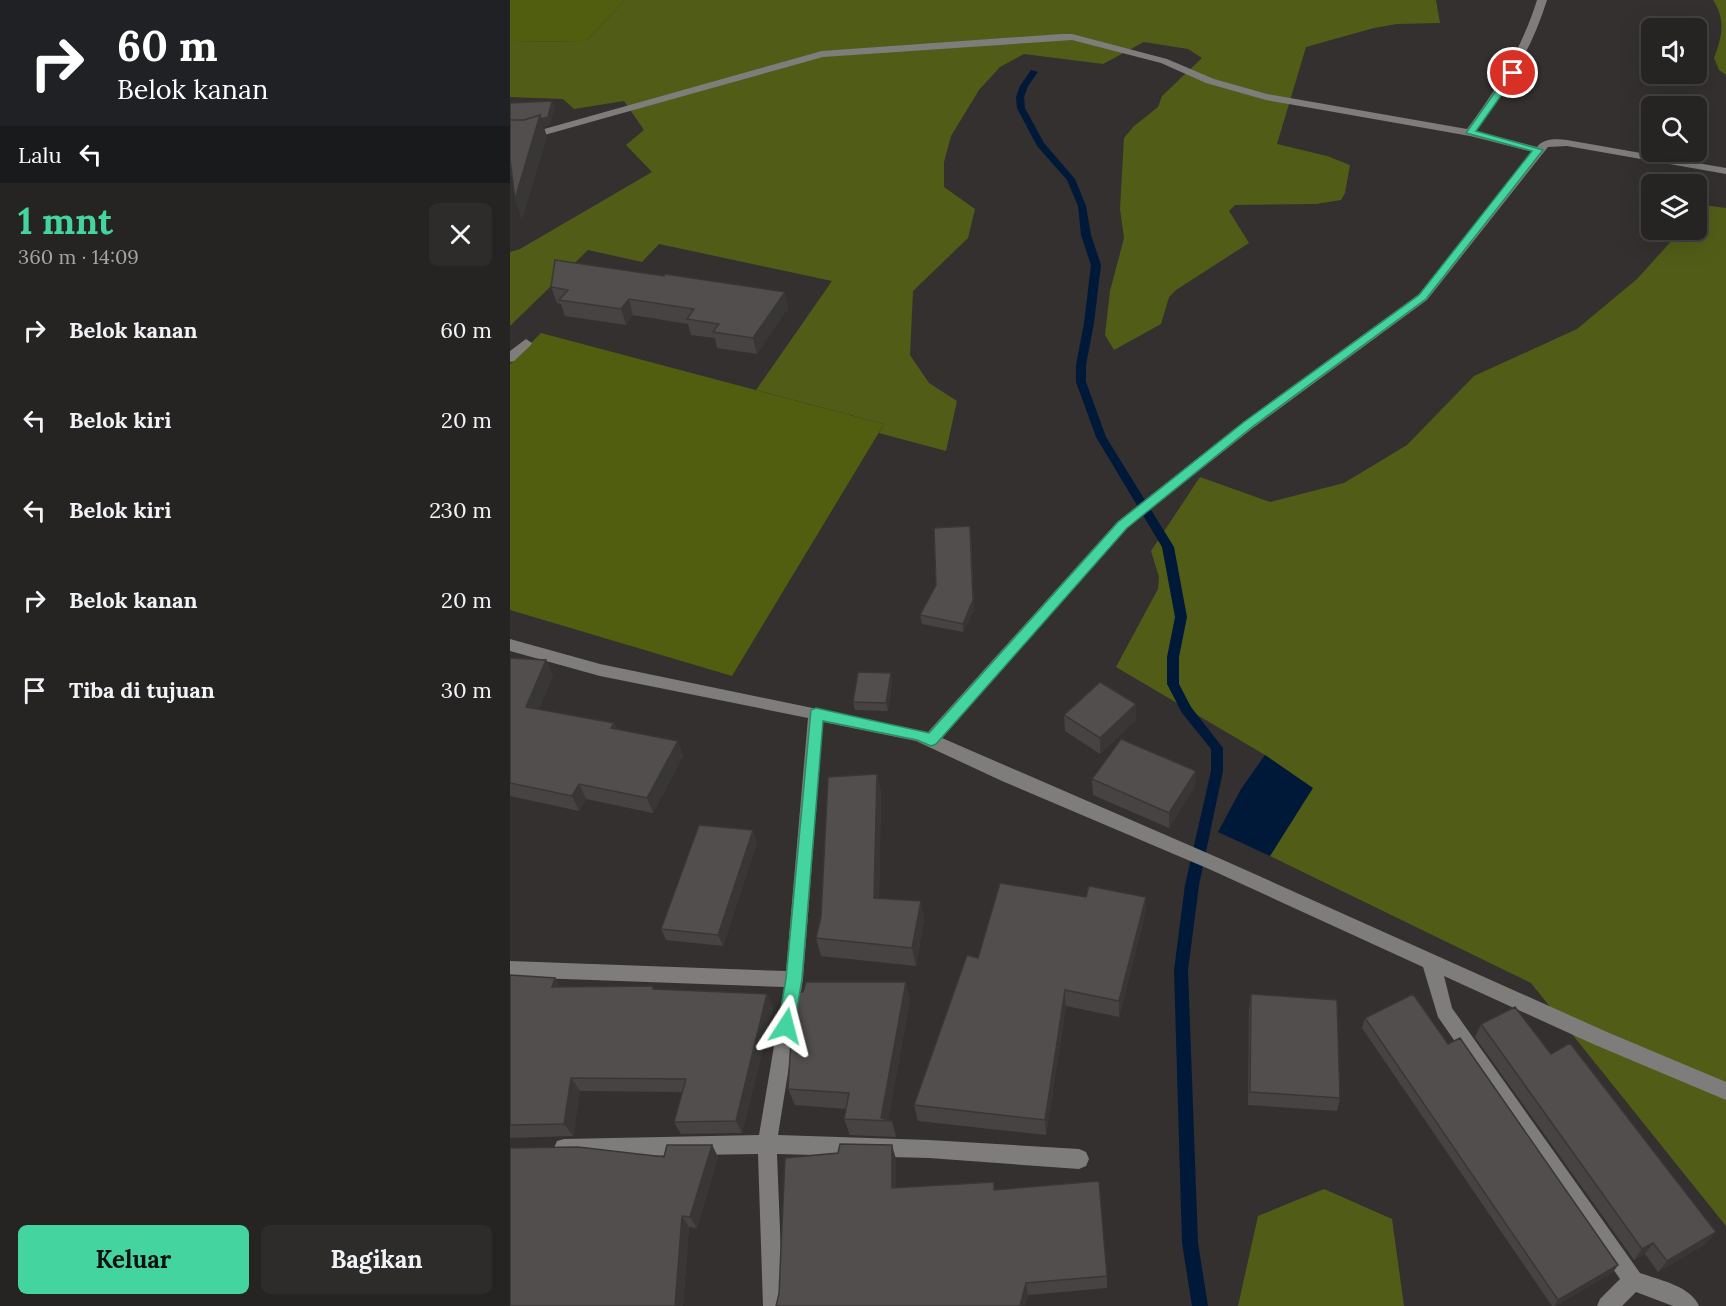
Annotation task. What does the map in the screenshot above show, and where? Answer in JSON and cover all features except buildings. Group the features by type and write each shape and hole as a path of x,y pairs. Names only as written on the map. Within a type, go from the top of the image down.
{"street":[{"path":"1470,133 1513,73 1534,27 1542,0"},
{"path":"510,137 530,136 557,129 822,54 1072,37 1164,61 1209,81 1266,97 1470,133 1539,150"},
{"path":"931,740 1122,525 1248,424 1423,297 1544,145 1554,142 1567,143 1726,171"},
{"path":"510,357 526,343"},
{"path":"510,645 600,670 920,735 1008,776 1215,864 1600,1038 1726,1091"},
{"path":"773,1306 766,1144 794,979 816,714"},
{"path":"1431,962 1444,1011 1633,1280 1681,1299 1689,1306"},
{"path":"510,969 794,979"},
{"path":"545,1148 766,1144 929,1149 1079,1159"},
{"path":"1607,1306 1633,1280"}],"green space":[{"path":"510,0 625,0 586,41 510,42"},
{"path":"625,0 1436,0 1440,23 1397,24 1374,28 1306,47 1277,144 1327,156 1350,165 1345,193 1341,200 1316,204 1235,205 1229,211 1249,243 1176,290 1169,297 1161,324 1114,350 1105,335 1110,291 1124,238 1120,209 1124,138 1133,127 1158,107 1162,96 1202,58 1188,49 1144,42 1103,64 1024,54 1000,67 979,90 951,136 944,162 944,187 975,209 968,238 913,291 910,355 929,383 957,401 946,451 879,433 884,424 756,390 832,281 659,244 642,262 588,250 510,326 510,252 520,249 652,172 626,145 644,130 624,101 574,109 563,99 510,97 510,42 586,41"},
{"path":"1713,0 1726,0 1726,75 1719,70 1714,58 1719,43 1721,21"},
{"path":"1707,206 1726,208 1726,1226 1531,983 1270,856 1312,788 1265,755 1116,667 1158,589 1159,577 1151,551 1200,477 1270,502 1344,483 1407,445 1474,376 1577,329 1637,279 1672,240 1707,240"},
{"path":"541,333 884,424 732,676 510,610 510,364"},
{"path":"1324,1189 1392,1219 1404,1306 1238,1306 1258,1216"}],"water":[{"path":"1265,755 1313,788 1270,856 1218,832 1241,789"}],"waterway":[{"path":"1034,72 1024,86 1020,97 1021,108 1040,144 1071,179 1082,206 1086,235 1096,265 1081,365 1081,382 1101,437 1168,547 1181,617 1173,657 1173,684 1186,710 1217,748 1217,771 1192,885 1181,970 1190,1243 1200,1306"}],"route":[{"path":"786,1026 794,979 816,714 920,735 931,740 1122,525 1248,424 1423,297 1539,150 1470,133 1513,73"}]}
